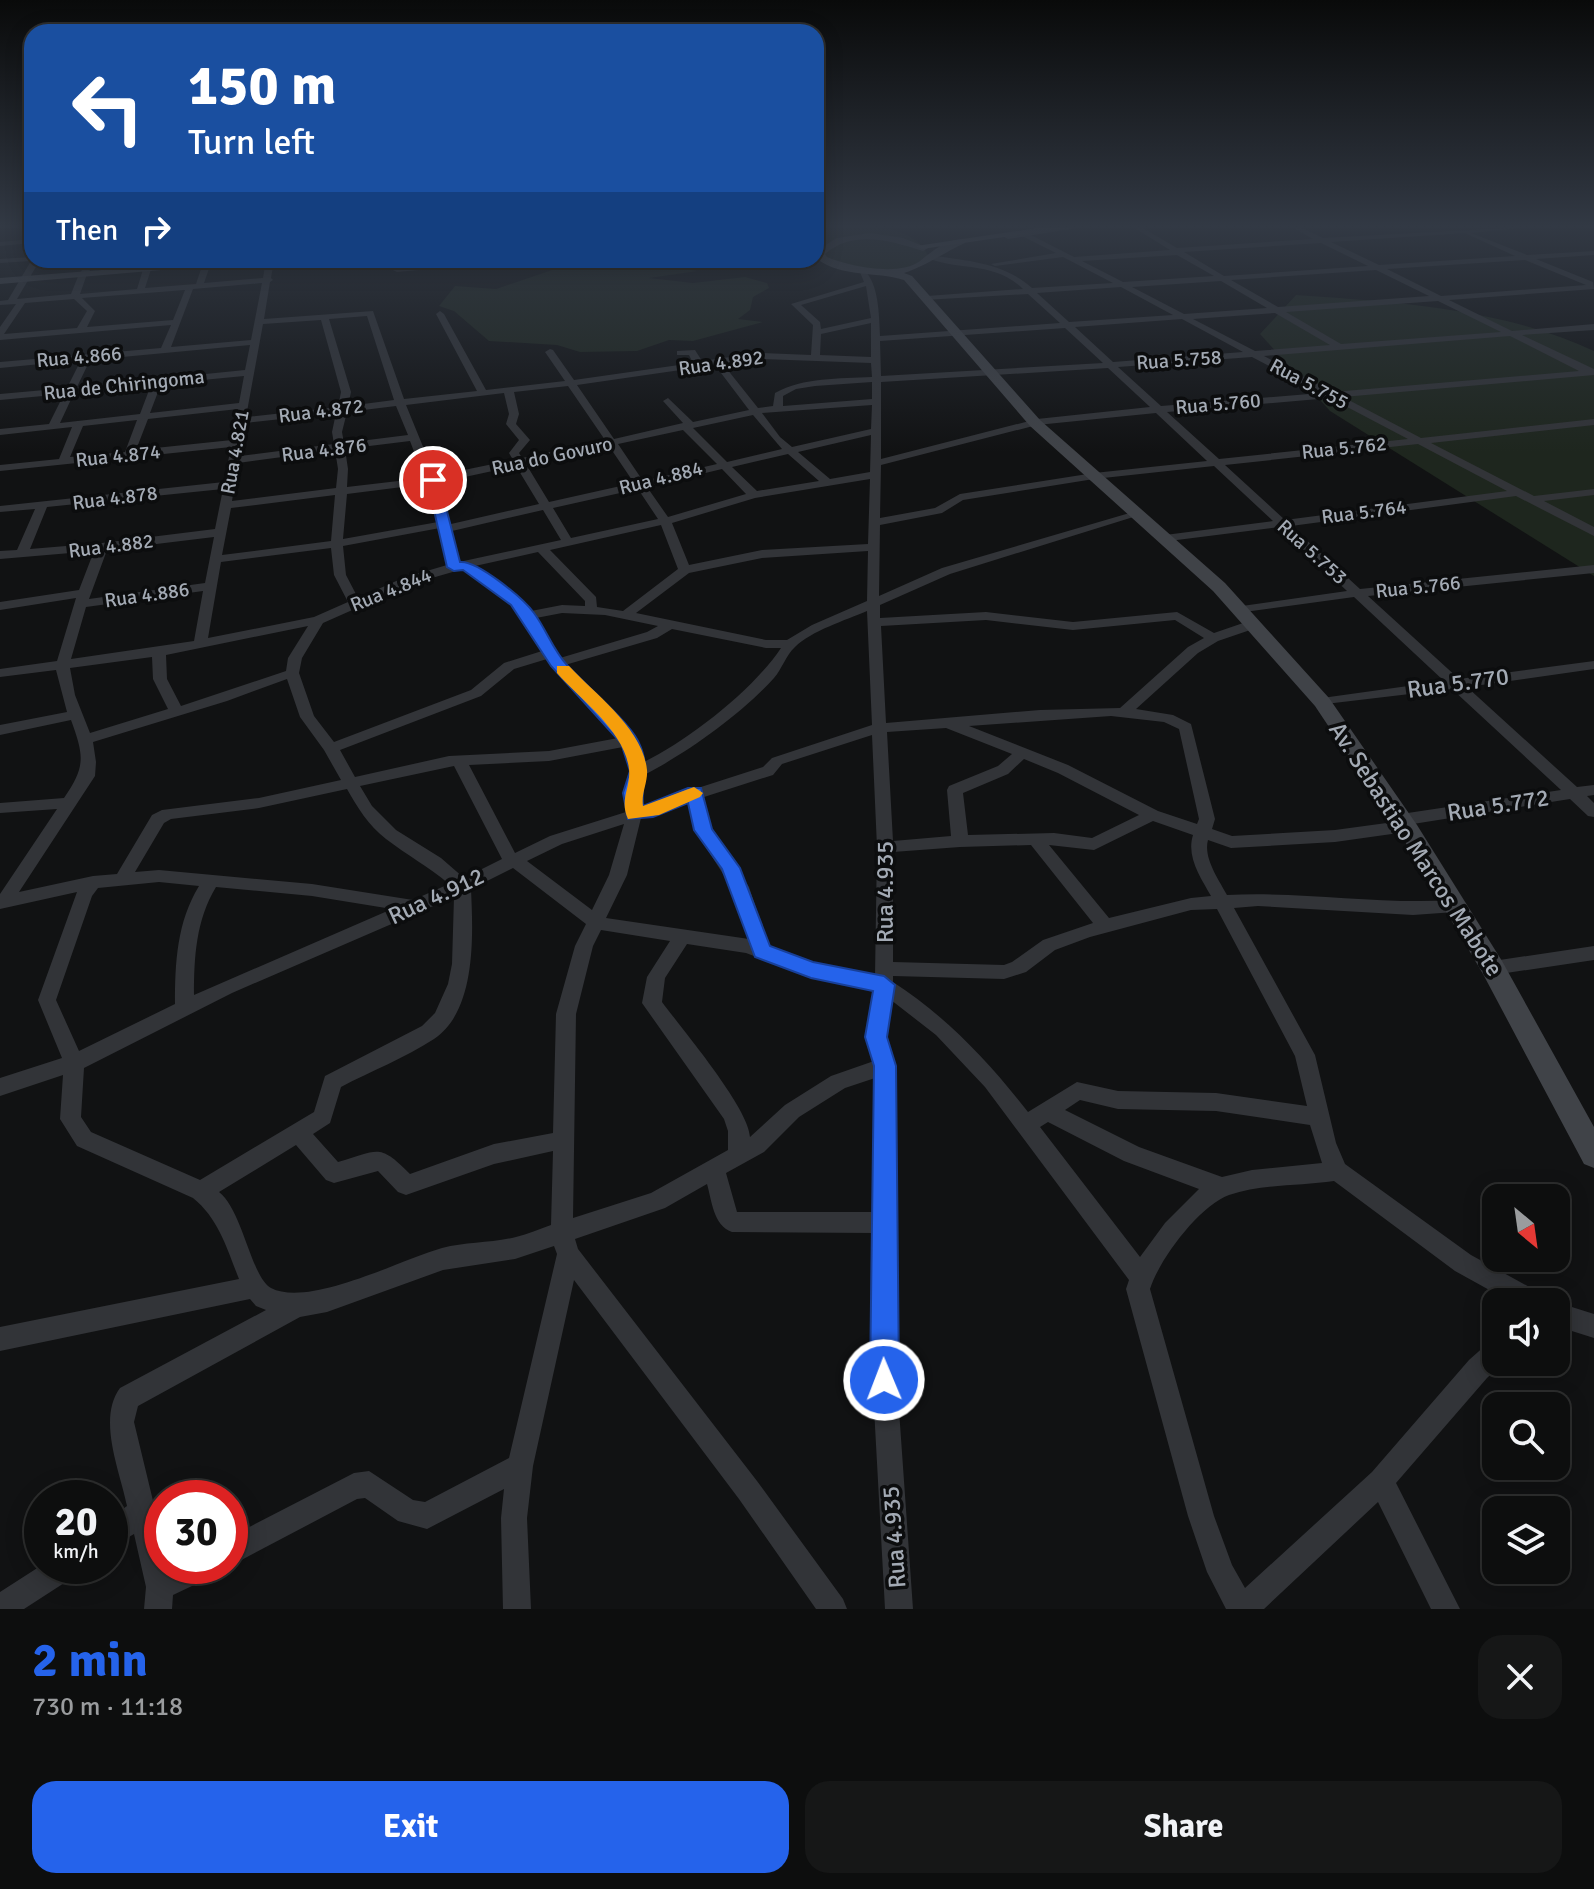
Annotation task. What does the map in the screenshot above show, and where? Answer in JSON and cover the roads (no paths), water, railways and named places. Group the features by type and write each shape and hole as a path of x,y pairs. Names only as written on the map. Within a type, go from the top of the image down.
{"main road":[{"name":"Av. Sebastiao Marcos Mabote","path":"930,302 1035,423 1200,570 1248,617 1322,702 1404,823 1493,968 1594,1155"}],"street":[{"path":"0,303 10,302"},
{"path":"0,335 21,302"},
{"path":"80,331 91,311 81,302"},
{"path":"165,350 186,302"},
{"name":"Rua 4.821","path":"200,644 218,559 248,373 264,302"},
{"path":"800,302 795,304 812,318 818,332 815,358"},
{"name":"Rua 4.935","path":"875,302 877,431 873,600 885,847 884,977 876,1037 885,1066 887,1223 883,1353 899,1609"},
{"name":"Rua 5.753","path":"1044,302 1594,812"},
{"name":"Rua 5.755","path":"1157,302 1594,532"},
{"path":"1264,302 1339,347"},
{"path":"875,339 1380,302"},
{"path":"1448,302 1593,373"},
{"path":"260,322 370,314 401,403 433,480 460,566 516,602 554,658 629,741 639,771 632,793 634,814 618,875 584,946 566,1014 563,1140 565,1243 520,1466 514,1518 517,1609"},
{"path":"440,314 482,391"},
{"path":"324,316 345,388 344,408 337,432 342,493 337,544 340,575 355,604"},
{"path":"818,332 875,320"},
{"path":"0,335 176,322"},
{"name":"Rua 5.758","path":"802,376 876,381 1594,327"},
{"name":"Rua 4.866","path":"0,365 254,342"},
{"path":"550,352 665,521 685,570"},
{"path":"680,353 692,352 700,366"},
{"name":"Rua 4.892","path":"482,391 570,383 759,356 874,360"},
{"path":"778,408 778,395 802,376 788,356"},
{"path":"53,426 87,357"},
{"path":"718,363 754,412 788,448 827,482"},
{"name":"Rua de Chiringoma","path":"0,397 248,373"},
{"name":"Rua 5.760","path":"875,469 981,434 1035,423 1160,409 1593,373"},
{"path":"129,456 157,381"},
{"path":"508,389 514,414 511,424 525,440 514,453 568,542"},
{"name":"Rua 4.872","path":"240,421 482,391"},
{"path":"668,401 721,464 754,495"},
{"name":"Rua do Govuro","path":"226,505 433,480 778,408 877,402"},
{"path":"0,432 242,406"},
{"name":"Rua 5.762","path":"876,522 938,511 960,497 1094,476 1594,422"},
{"path":"63,462 79,423"},
{"name":"Rua 4.884","path":"218,559 446,527 788,448 877,431"},
{"name":"Rua 4.876","path":"235,460 414,437"},
{"name":"Rua 4.874","path":"0,468 236,443"},
{"name":"Rua 4.844","path":"0,673 159,652 318,620 407,581 460,566 665,521 754,495 827,482 875,469"},
{"name":"Rua 4.878","path":"0,509 229,485"},
{"path":"1529,500 1594,492"},
{"name":"Rua 5.764","path":"1165,539 1516,493"},
{"path":"21,555 43,504"},
{"path":"528,616 562,609 591,610 627,614 766,644 790,644 873,600 983,559 1137,514"},
{"name":"Rua 4.882","path":"0,555 102,547 222,532"},
{"path":"2,903 70,803 89,765 86,739 75,715 63,667 102,547"},
{"path":"627,614 685,570 762,554 876,547"},
{"path":"542,549 591,600 591,610"},
{"name":"Rua 5.766","path":"1125,711 1193,650 1248,617 1358,593 1594,569"},
{"name":"Rua 4.886","path":"0,606 212,586"},
{"path":"876,622 986,616 1073,626 1165,615 1181,617 1213,638"},
{"path":"201,1191 323,1117 332,1082 429,1032 442,1021 458,981 464,932 462,886 435,862 390,834 366,809 331,748 307,717 292,673 295,658 318,620"},
{"path":"331,748 476,693 500,670 652,635 671,624"},
{"path":"639,771 667,757 749,695 771,673 790,644"},
{"path":"159,652 160,679 177,712"},
{"name":"Rua 5.770","path":"1322,702 1594,665"},
{"path":"86,739 292,673"},
{"name":"Rua 4.912","path":"0,1087 74,1063 185,1007 462,886 556,840 634,814 653,811 695,793 768,771 777,761 878,728 1125,711 1170,719 1186,727 1205,805 1207,819 1203,833"},
{"path":"0,730 75,715"},
{"name":"Rua 5.772","path":"948,723 1023,752 1152,815 1231,842 1260,843 1404,823 1594,790"},
{"path":"124,877 163,816 217,806 259,803 459,761 549,756 629,741"},
{"path":"960,841 955,790 1003,770 1023,752"},
{"path":"459,761 508,856 597,923 762,952 811,970 884,977 1004,972 1019,967 1049,945 1104,924 1220,899 1413,909 1455,906"},
{"path":"695,793 703,830 735,877 762,952"},
{"path":"0,808 70,803"},
{"path":"885,847 960,841 1036,840 1094,844 1152,815"},
{"path":"1203,833 1198,846 1205,870 1305,1055 1315,1081 1324,1149 1337,1171 1463,1263 1509,1288"},
{"path":"1036,840 1104,924"},
{"path":"2,903 93,882 159,876 312,890 415,906"},
{"path":"185,1007 184,953 201,897 211,881"},
{"path":"93,882 84,895 47,1000 74,1063 70,1119 84,1139 201,1191 216,1203 232,1232 254,1287 264,1298 297,1306"},
{"path":"682,937 656,977 652,1003 732,1114 739,1131 739,1155"},
{"path":"1493,968 1594,953"},
{"path":"884,977 973,1059 1141,1276"},
{"path":"178,1584 159,1598 143,1511 121,1422 123,1405 129,1397 297,1306 327,1300 443,1259 565,1243 657,1201 714,1170 838,1082 885,1066"},
{"path":"1025,1126 1077,1091 1118,1100 1216,1102 1318,1117"},
{"path":"1048,1112 1132,1154 1221,1187 1337,1171"},
{"path":"298,1132 334,1173 382,1160 406,1185 494,1154 563,1140"},
{"path":"714,1170 727,1216 732,1222 887,1223"},
{"path":"1221,1187 1165,1239 1141,1276 1138,1289 1145,1324 1201,1516 1221,1572 1242,1609 1381,1481 1482,1365"},
{"path":"565,1243 803,1562 833,1609"},
{"path":"0,1339 254,1287"},
{"path":"1570,1319 1594,1326"},
{"path":"248,1542 354,1486 369,1484 407,1512 427,1516 520,1466"},
{"path":"1381,1481 1446,1609"},
{"path":"128,1521 143,1511"},
{"path":"0,1608 37,1584"}]}
